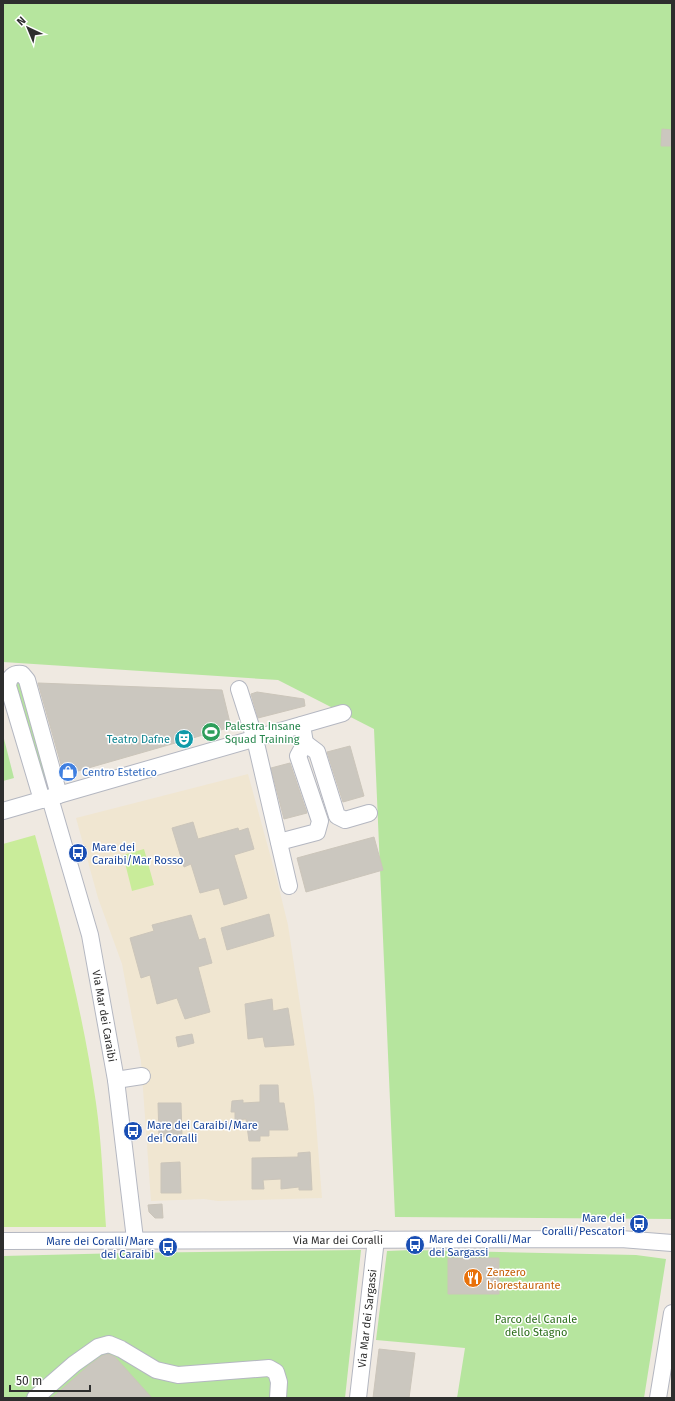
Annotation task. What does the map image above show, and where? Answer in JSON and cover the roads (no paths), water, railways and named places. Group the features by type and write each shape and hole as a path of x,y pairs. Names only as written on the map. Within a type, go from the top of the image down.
{"street":[{"name":"Via Mar dei Caraibi","path":"50,797 27,680 22,674 15,674 9,679 8,686 50,797 89,928 116,1080 135,1239"},
{"path":"239,689 255,738 289,886"},
{"path":"3,811 343,713"},
{"path":"279,842 317,832 320,826 320,821 298,756 305,743 302,725"},
{"path":"305,743 317,752 337,816 345,820 369,813"},
{"path":"116,1080 142,1076"},
{"name":"Via Mar dei Coralli","path":"3,1241 135,1239 621,1239 672,1243"},
{"name":"Via Mar dei Sargassi","path":"358,1398 376,1239"},
{"path":"658,1398 672,1313"},
{"path":"35,1398 74,1364 98,1347 109,1344 121,1349 156,1370 178,1375 269,1368 276,1372 278,1377 278,1398"}],"place":[{"name":"Palestra Insane Squad Training","path":"211,732"},
{"name":"Teatro Dafne","path":"184,739"},
{"name":"Centro Estetico","path":"68,772"},
{"name":"Mare dei Caraibi/Mar Rosso","path":"78,853"},
{"name":"Mare dei Caraibi/Mare dei Coralli","path":"133,1131"},
{"name":"Mare dei Coralli/Pescatori","path":"639,1224"},
{"name":"Mare dei Coralli/Mar dei Sargassi","path":"415,1245"},
{"name":"Mare dei Coralli/Mare dei Caraibi","path":"168,1247"},
{"name":"Zenzero biorestaurante","path":"473,1278"}],"park label":[{"name":"Parco del Canale dello Stagno","path":"536,1325"}]}
